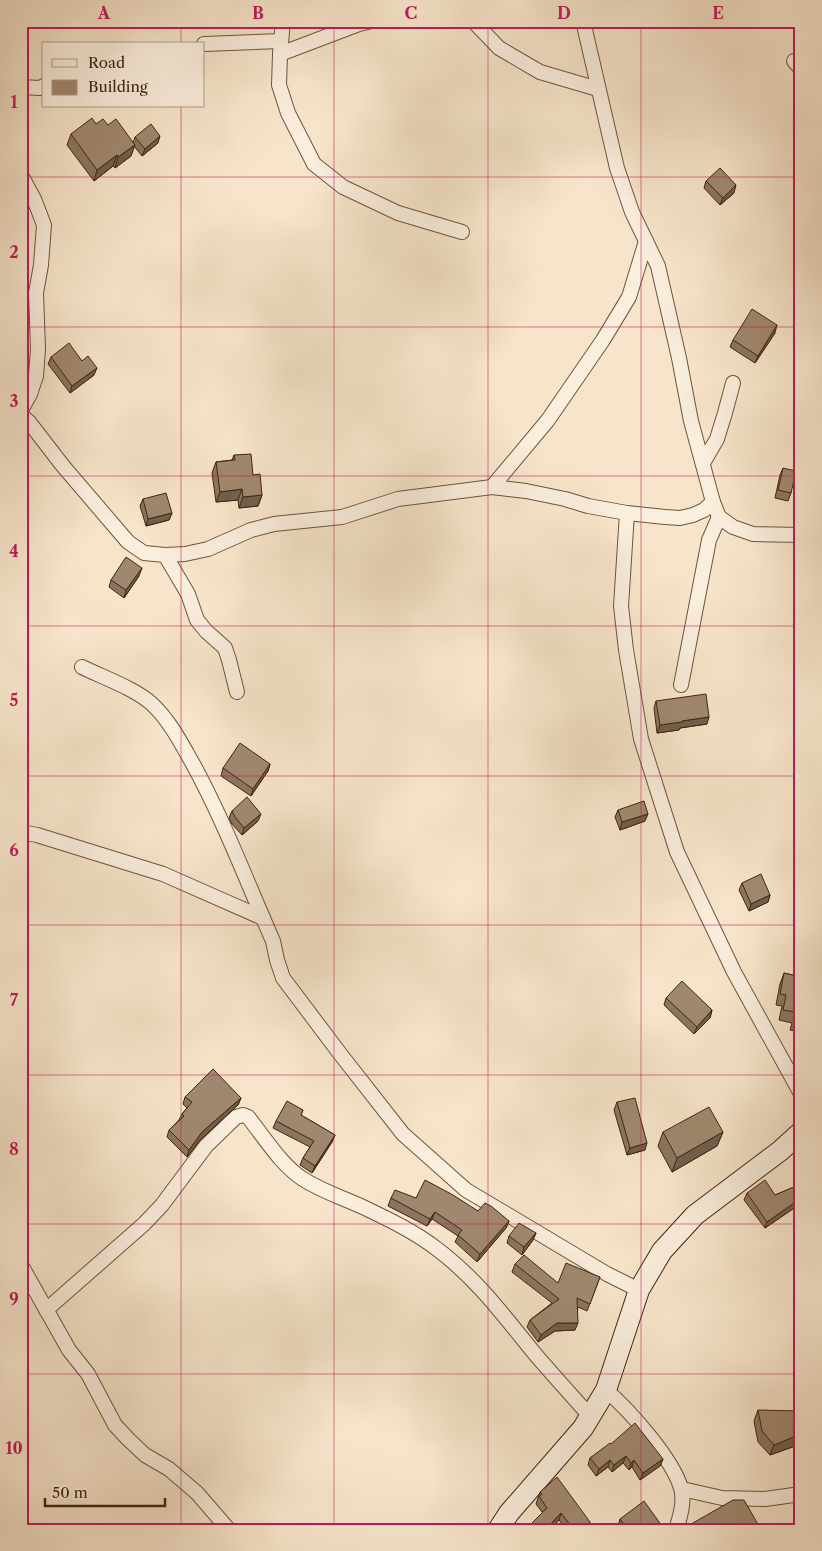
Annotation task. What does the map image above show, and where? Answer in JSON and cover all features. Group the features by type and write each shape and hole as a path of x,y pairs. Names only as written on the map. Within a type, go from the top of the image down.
{"street":[{"path":"283,21 280,47 280,86 288,113 314,164 343,187 374,202 398,213 462,232"},
{"path":"205,44 280,47 372,21"},
{"path":"473,21 499,48 540,72 598,89"},
{"path":"583,21 617,168 632,212 658,266 691,421 713,502 719,517 733,527 754,534 801,536"},
{"path":"21,87 42,87"},
{"path":"21,175 34,199 44,225 41,265 36,293 38,349 36,376 30,394 21,410"},
{"path":"492,487 548,420 603,340 629,296 646,241"},
{"path":"703,463 717,439 733,383"},
{"path":"21,415 29,422 69,473 128,542 144,553 185,554 208,549 251,530 274,524 342,517 398,499 492,487 564,498 588,506 627,513 680,518 704,510 713,502"},
{"path":"627,513 621,606 626,650 641,739 677,852 734,972 801,1094"},
{"path":"681,685 709,540 719,517"},
{"path":"165,555 188,594 197,620 224,648 229,660 236,692"},
{"path":"82,667 128,689 151,703 165,717 178,736 220,818 273,941 283,978 341,1056 403,1134 466,1190 607,1274 639,1290"},
{"path":"21,832 37,835 163,874 263,918"},
{"path":"46,1310 144,1224 162,1205 206,1146 236,1117 243,1115 248,1117 281,1159 302,1178 325,1192 405,1228 436,1248 464,1272 496,1304 551,1373 590,1416"},
{"path":"498,1530 509,1513 583,1428 606,1390 639,1290 662,1251 695,1215 780,1151 801,1132"},
{"path":"21,1265 70,1350 88,1374 116,1425 145,1455 169,1470 197,1493 228,1530"},
{"path":"606,1390 623,1405 665,1457 682,1489 681,1515 676,1530"},
{"path":"682,1489 722,1498 765,1499 801,1494"}],"building":[{"path":"92,118 96,124 103,119 108,125 116,119 135,145 118,157 117,155 97,170 71,134"},
{"path":"151,124 160,136 145,149 135,137"},
{"path":"720,168 736,185 723,198 706,181"},
{"path":"752,309 777,325 758,356 733,340"},
{"path":"69,343 82,361 88,356 97,368 72,386 51,357"},
{"path":"251,454 253,475 260,474 262,495 243,497 242,489 220,492 216,462 235,460 234,455"},
{"path":"783,468 796,471 791,493 778,490"},
{"path":"166,493 172,513 148,519 143,499"},
{"path":"126,557 142,568 126,590 111,580"},
{"path":"706,694 709,717 660,725 656,701"},
{"path":"240,743 270,764 253,789 223,768"},
{"path":"247,797 261,814 244,828 232,811"},
{"path":"644,801 648,814 622,822 618,810"},
{"path":"761,874 770,895 751,904 742,883"},
{"path":"784,973 801,977 801,1021 794,1019 795,1012 783,1010 786,995 780,994"},
{"path":"682,981 712,1010 697,1027 666,998"},
{"path":"213,1069 241,1098 202,1132 189,1150 169,1130 184,1116 182,1114 192,1102 185,1097"},
{"path":"635,1098 647,1143 630,1148 617,1102"},
{"path":"287,1101 303,1110 301,1115 335,1135 315,1166 303,1158 314,1141 276,1121"},
{"path":"709,1107 723,1132 677,1158 663,1132"},
{"path":"425,1180 478,1211 485,1203 509,1221 480,1254 458,1235 462,1230 435,1212 430,1219 391,1198 395,1190 416,1198"},
{"path":"765,1180 775,1195 801,1184 801,1198 767,1222 747,1193"},
{"path":"519,1223 536,1233 524,1247 509,1236"},
{"path":"524,1255 558,1283 566,1263 600,1277 590,1304 577,1298 578,1323 557,1323 541,1335 530,1320 559,1299 515,1264"},
{"path":"758,1410 801,1411 801,1434 774,1445 762,1431"},
{"path":"635,1423 663,1459 643,1473 634,1460 631,1463 626,1456 614,1465 610,1460 599,1469 590,1458 611,1444"},
{"path":"557,1477 590,1522 581,1530 574,1530 561,1513 545,1530 525,1530 547,1508 539,1496 542,1494 540,1492"},
{"path":"733,1500 744,1500 759,1526 754,1530 688,1530 686,1527"},
{"path":"644,1501 662,1526 657,1530 628,1530 620,1519"}]}
